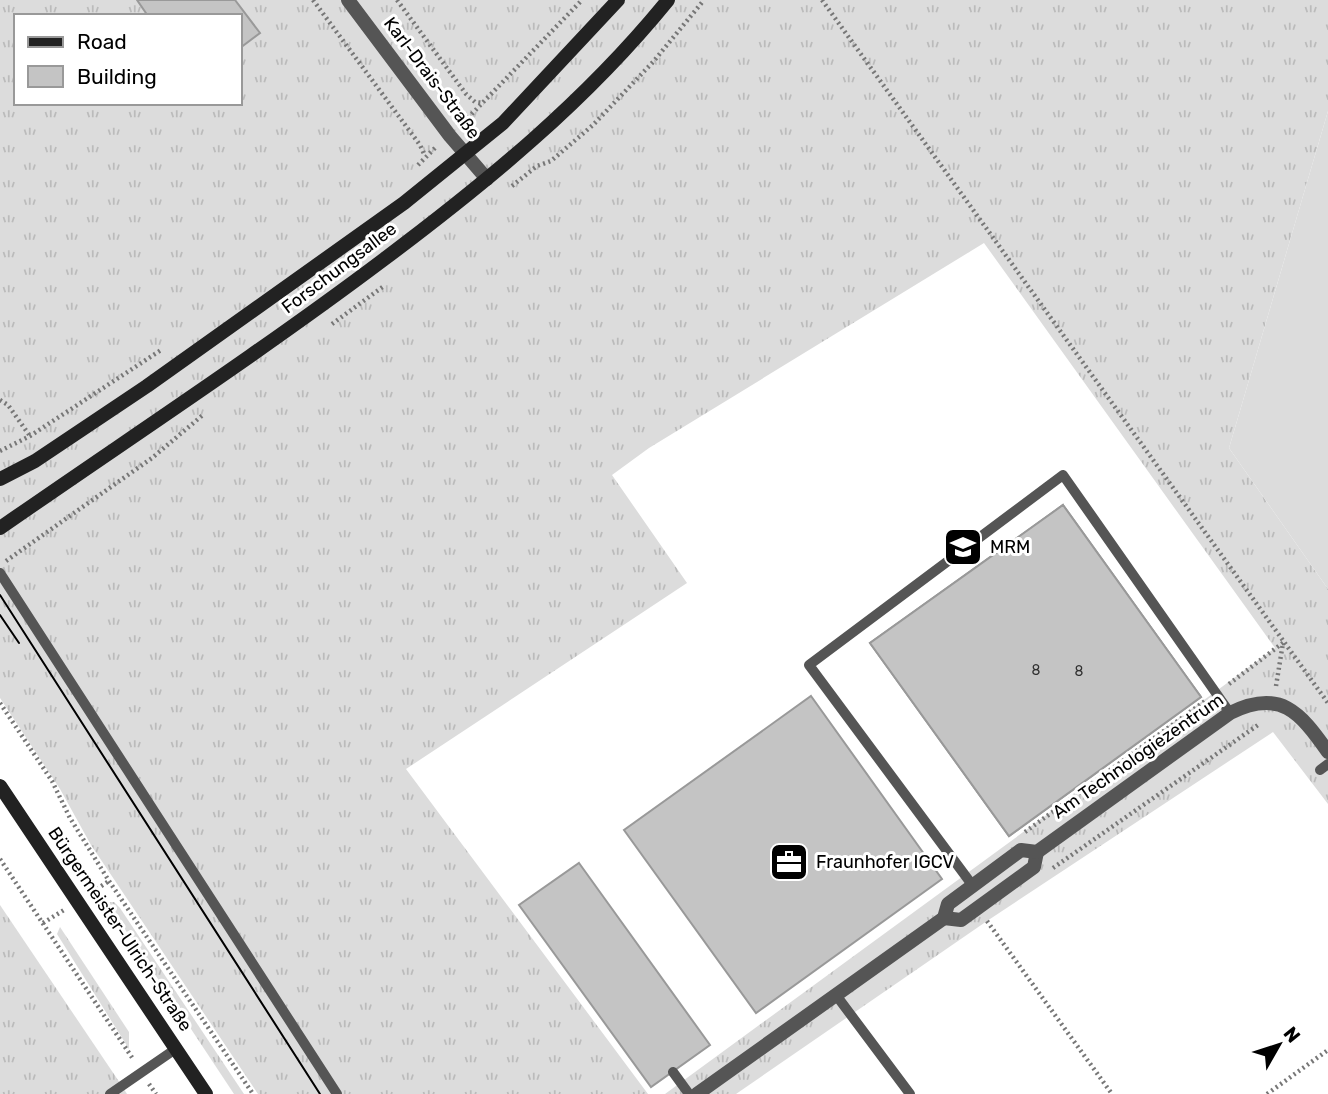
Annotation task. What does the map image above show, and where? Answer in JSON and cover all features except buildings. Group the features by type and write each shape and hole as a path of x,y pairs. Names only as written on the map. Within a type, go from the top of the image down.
{"street":[{"name":"Karl-Drais-Straße","path":"348,0 450,136 487,179"},
{"name":"Forschungsallee","path":"0,479 35,461 334,256 466,154 544,82 618,0"},
{"name":"Forschungsallee","path":"0,528 309,317 487,179 551,126 597,82 668,0"},
{"name":"Am Technologiezentrum","path":"697,1094 944,918 948,904 1021,850 1037,852 1230,713 1254,701 1273,704"},
{"path":"1273,704 1290,709 1309,726 1328,752"},
{"name":"Bürgermeister-Ulrich-Straße","path":"0,786 206,1094"},
{"name":"Am Technologiezentrum","path":"944,918 961,920 986,903 1034,867 1037,852"}],"lane":[{"path":"973,886 809,665 1063,475 1230,713"},
{"path":"0,573 337,1094"},
{"path":"836,995 910,1094"},
{"path":"110,1094 177,1048"},
{"path":"673,1072 689,1094"}],"path":[{"path":"313,0 420,145 425,156"},
{"path":"397,0 466,94 475,102 484,103"},
{"path":"412,172 425,156 484,103 582,0"},
{"path":"822,0 1328,703"},
{"path":"0,451 30,436 165,347"},
{"path":"0,400 8,405 30,436"},
{"path":"1021,835 1086,783 1216,694 1284,642"},
{"path":"1273,704 1284,642"},
{"path":"0,703 52,781 70,818 109,881 253,1094"},
{"path":"1044,874 1167,790 1243,733 1263,723"},
{"path":"0,859 156,1094"},
{"path":"986,903 993,912 987,920 1112,1094"},
{"path":"1267,1094 1328,1050"}],"green space":[{"path":"0,0 1328,0 1328,111 1229,448 1328,589 1328,804 1273,732 987,921 736,1094 665,1094 1275,648 984,243 649,448 612,475 687,583 406,769 648,1094 258,1094 91,845 60,789 0,698"},
{"path":"1328,111 1328,589 1229,448"},
{"path":"107,902 114,902 120,908 244,1094 234,1094"},
{"path":"0,905 122,1086 127,1094 0,1094"},
{"path":"60,927 129,1032 129,1049 57,934"}],"tram line":[{"path":"0,595 320,1094"},
{"path":"0,615 19,643"}],"place":[{"name":"MRM","path":"963,547"},
{"name":"Fraunhofer IGCV","path":"789,862"}]}
